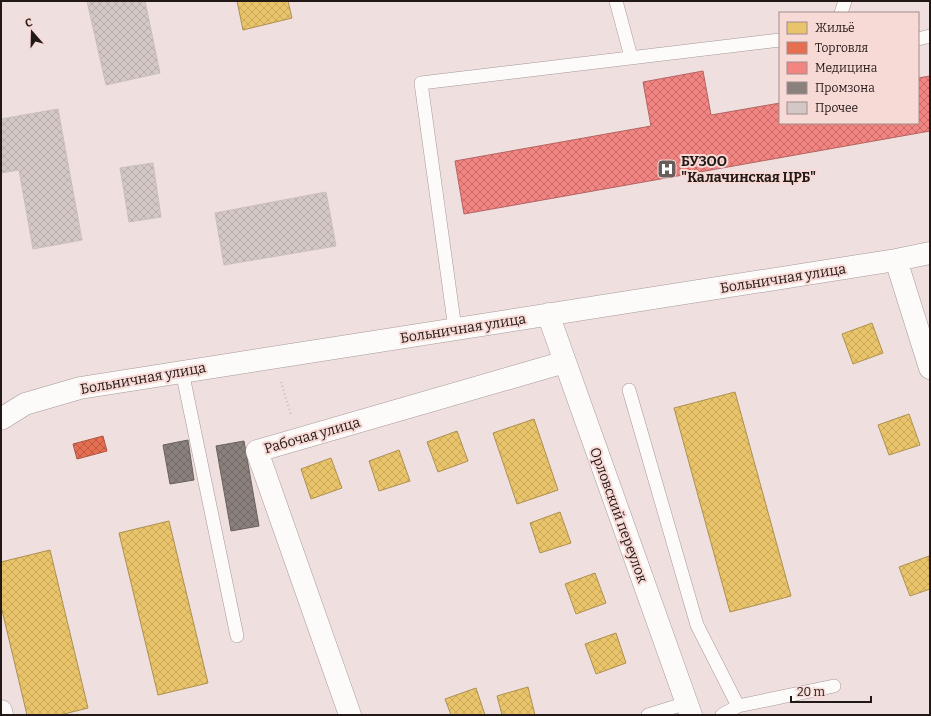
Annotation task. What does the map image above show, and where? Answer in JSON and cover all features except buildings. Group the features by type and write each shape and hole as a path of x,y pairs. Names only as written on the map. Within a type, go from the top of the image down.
{"street":[{"name":"Больничная улица","path":"1,419 25,404 80,388 896,260 930,253"},
{"path":"896,260 930,368"},
{"name":"Орловский переулок","path":"548,314 689,709"},
{"name":"Рабочая улица","path":"350,715 257,451 565,362"},
{"path":"1,711 2,715"}],"lane":[{"path":"616,1 631,57"},
{"path":"842,12 845,1"},
{"path":"919,39 930,36"},
{"path":"455,329 421,83 779,40"},
{"path":"182,371 237,636"},
{"path":"629,390 697,624 738,706"},
{"path":"722,715 738,706 834,686"},
{"path":"648,715 689,709"}],"path":[{"path":"289,406 290,412"}],"place":[{"name":"БУЗОО \"Калачинская ЦРБ\"","path":"667,169"}]}
